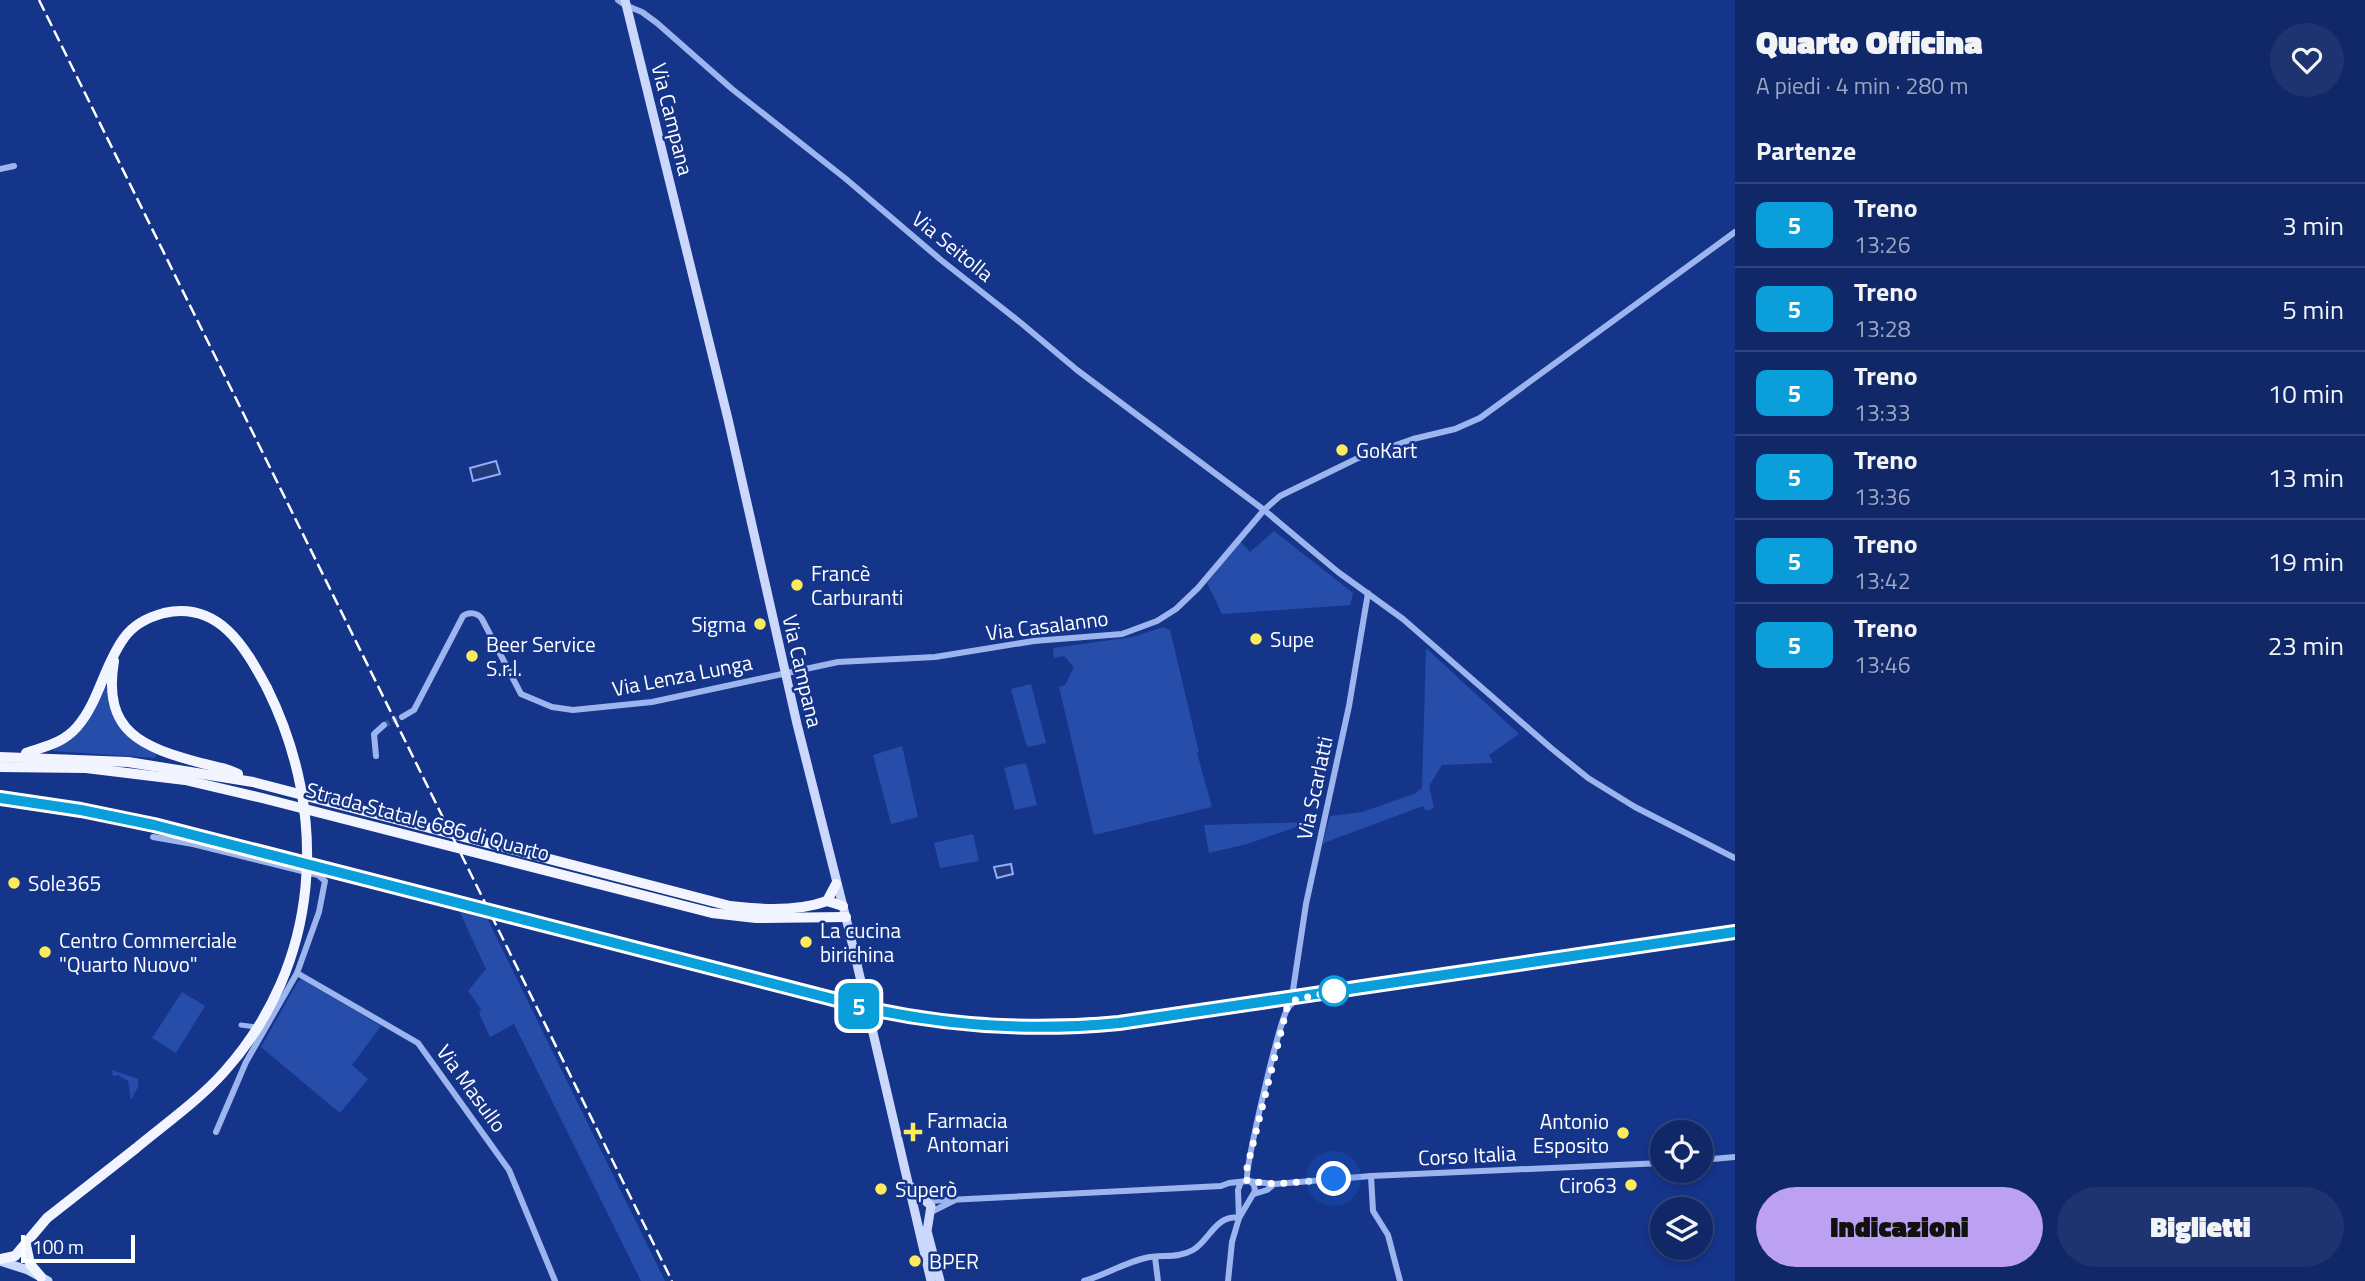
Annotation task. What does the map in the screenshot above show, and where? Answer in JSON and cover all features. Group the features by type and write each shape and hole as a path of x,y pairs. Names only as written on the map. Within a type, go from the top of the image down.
{"highway":[{"path":"0,1260 15,1256 47,1218 199,1096 246,1045 266,1013 293,951 306,879 306,818 292,750 267,688 239,641 218,622 197,613 173,611 143,621 123,638 76,728 57,744 16,757"},
{"path":"115,655 111,683 114,704 121,721 135,737 158,751 234,771 253,782"},
{"name":"Strada Statale 686 di Quarto","path":"0,757 128,762 253,782 715,904 766,909 802,907 827,901"},
{"name":"Strada Statale 686 di Quarto","path":"0,767 108,770 185,780 712,914 757,918 844,912"},
{"path":"836,884 827,901 844,912"},
{"path":"26,1245 30,1264 45,1279"}],"main road":[{"name":"Via Campana","path":"623,2 645,74 931,1281"},
{"path":"910,1186 932,1206 927,1231 940,1281"},
{"path":"926,1200 919,1199 914,1211 920,1218 930,1214"},
{"path":"0,1260 45,1279"}],"street":[{"name":"Via Seitolla","path":"623,2 657,23 732,89 846,179 1077,370 1264,510 1439,650 1588,778 1635,807 1735,858"},
{"path":"0,169 14,166"},
{"name":"Via Casalanno","path":"785,672 838,662 935,657 1034,641 1106,636 1135,630 1157,621 1176,610 1199,588 1264,510 1296,487 1356,459 1413,439 1455,429 1480,418 1735,232"},
{"name":"Via Scarlatti","path":"1293,990 1306,904 1349,706 1367,593"},
{"name":"Via Lenza Lunga","path":"402,717 414,710 463,616 470,613 479,615 482,619 521,694 552,707 588,710 652,702 785,672"},
{"path":"376,756 373,734 384,725"},
{"path":"153,836 323,877 326,884 297,973 246,1062 216,1132"},
{"name":"Via Masullo","path":"297,973 418,1044 509,1170 555,1281"},
{"path":"1239,1218 1238,1192 1246,1181 1250,1155 1287,1008 1295,1000"},
{"path":"241,1025 266,1029"},
{"path":"1713,1159 1735,1157"},
{"name":"Corso Italia","path":"926,1200 1223,1186 1246,1181 1266,1181 1274,1184 1371,1176 1650,1164"},
{"path":"1371,1176 1373,1211 1388,1235 1400,1281"},
{"path":"1228,1281 1232,1242 1239,1218 1253,1195 1254,1185 1246,1181"},
{"name":"Corso Italia","path":"1223,1186 1245,1198 1274,1184"},
{"name":"Corso Italia","path":"930,1214 957,1199"},
{"path":"1084,1281 1117,1267 1155,1257 1186,1253 1201,1245 1216,1226 1231,1217 1239,1218"},
{"path":"1155,1257 1158,1281"}],"shaded area":[{"path":"496,461 500,474 473,481 470,468"},
{"path":"1274,531 1353,593 1350,605 1222,614 1207,583 1240,541 1250,552"},
{"path":"1163,627 1170,630 1199,752 1197,753 1212,807 1094,835 1059,687 1065,685 1074,667 1064,656 1054,658 1053,648 1133,637"},
{"path":"1426,648 1519,734 1489,755 1493,763 1442,765 1429,786 1434,808 1426,811 1423,806 1322,845 1330,816 1362,812 1414,794 1422,788"},
{"path":"106,683 121,725 135,741 156,754 156,758 53,751"},
{"path":"1031,684 1046,743 1029,747 1011,689"},
{"path":"902,746 918,817 891,824 873,755"},
{"path":"1026,763 1037,805 1015,810 1004,768"},
{"path":"1311,822 1247,844 1209,853 1204,825"},
{"path":"973,834 979,861 940,868 934,843"},
{"path":"1011,864 1013,874 997,878 994,867"},
{"path":"457,906 486,916 665,1281 641,1281 514,1024 490,1037 479,1013 481,1009 468,991 486,969"},
{"path":"301,979 381,1026 352,1065 368,1079 340,1113 261,1047"},
{"path":"182,992 205,1006 176,1053 152,1038"},
{"path":"112,1070 138,1079 138,1087 131,1100 128,1081 118,1075 113,1076"}],"tunnel":[{"path":"384,725 402,717"}],"railway":[{"path":"39,0 672,1281"},
{"path":"0,798 81,810 154,825 876,1010 967,1024 1057,1027 1119,1023 1735,932"}],"train":[{"name":"5","path":"0,798 81,810 154,825 876,1010 933,1021 983,1026 1060,1028 1119,1023 1735,932"}],"place":[{"name":"GoKart","path":"1342,450"},
{"name":"Francè Carburanti","path":"797,585"},
{"name":"Sigma","path":"760,624"},
{"name":"Supe","path":"1256,639"},
{"name":"Beer Service S.r.l.","path":"472,656"},
{"name":"Sole365","path":"14,883"},
{"name":"La cucina birichina","path":"806,942"},
{"name":"Centro Commerciale \"Quarto Nuovo\"","path":"45,952"},
{"name":"Farmacia Antomari","path":"913,1132"},
{"name":"Antonio Esposito","path":"1623,1133"},
{"name":"Ciro63","path":"1631,1185"},
{"name":"Superò","path":"881,1189"},
{"name":"BPER","path":"915,1261"}],"route":[{"path":"1334,991 1295,1000 1287,1008 1246,1172 1247,1181 1274,1184 1334,1179"}]}
